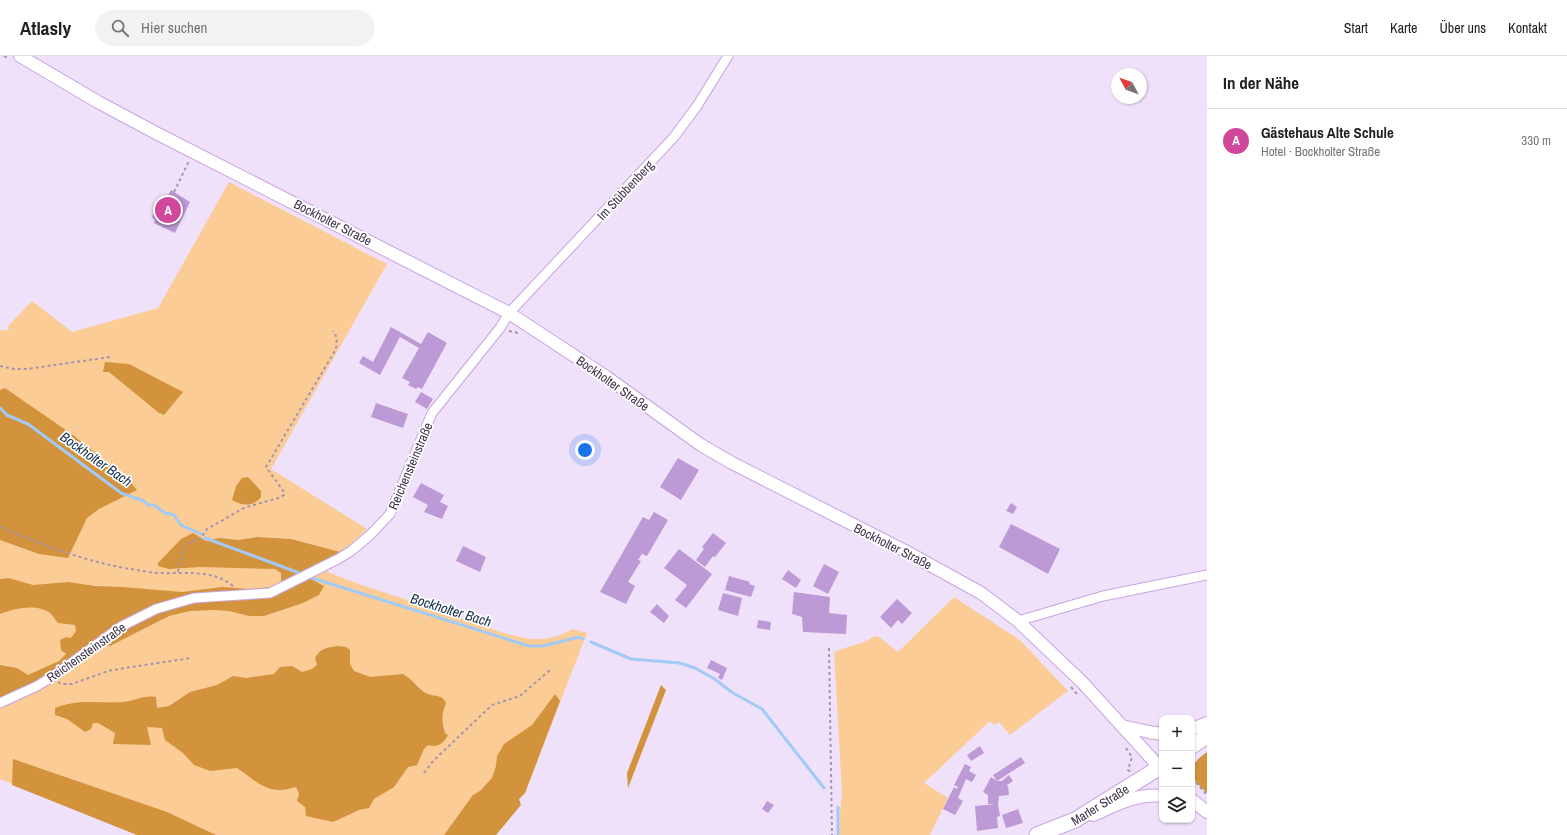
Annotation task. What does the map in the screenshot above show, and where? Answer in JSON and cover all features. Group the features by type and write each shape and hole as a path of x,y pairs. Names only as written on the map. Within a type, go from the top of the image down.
{"main road":[{"path":"1195,744 1207,736"},
{"name":"Marler Straße","path":"1037,835 1075,820 1159,769"}],"street":[{"name":"Im Stübbenberg","path":"510,313 674,137 697,106 728,56"},
{"name":"Bockholter Straße","path":"15,58 156,133 510,313 605,376 701,445 775,487 942,571 981,593 1018,621 1082,682 1159,766"},
{"name":"Reichensteinstraße","path":"0,703 37,686 122,626 156,609 194,598 270,593 338,559 351,550 380,525 390,514 432,413 500,328 510,313"},
{"path":"1018,621 1103,596 1207,575"},
{"path":"1195,728 1207,723"},
{"path":"1122,726 1159,734"},
{"path":"1075,820 1094,815 1125,800 1151,795 1159,796"}],"path":[{"path":"4,56 15,58"},
{"path":"174,192 190,158 195,161"},
{"path":"500,328 524,334"},
{"path":"178,572 184,547 201,538 207,529 244,508 284,495 284,492 266,467 336,349 337,338 333,331"},
{"path":"0,366 14,369 27,369 110,357"},
{"path":"0,527 54,550 100,564 160,573 194,573 225,579 242,596"},
{"path":"829,648 832,835"},
{"path":"53,676 60,684 72,684 108,671 191,658"},
{"path":"424,773 433,761 492,704 520,696 550,670"},
{"path":"1070,687 1080,698"},
{"path":"1123,744 1132,757 1128,770"},
{"path":"1195,781 1207,794"}],"shaded area":[{"path":"229,182 387,264 271,469 367,529 351,545 317,567 364,586 520,637 542,639 558,636 572,629 587,633 525,793 487,835 137,835 0,779 0,330 9,330 8,326 32,301 72,332 158,308"},
{"path":"105,362 129,364 183,392 164,415 159,413 109,372 103,372"},
{"path":"5,388 73,435 129,480 137,490 99,509 87,518 68,558 39,554 0,540 0,390"},
{"path":"248,477 261,491 261,497 251,504 243,504 232,500 236,486 242,478"},
{"path":"193,533 206,541 219,538 239,540 257,537 291,539 340,552 316,567 311,579 324,586 319,595 303,603 264,616 249,616 229,611 215,610 190,611 169,616 110,646 96,642 60,670 0,701 0,665 17,668 28,675 59,661 66,654 61,650 60,640 66,637 71,638 76,631 75,625 58,623 50,613 38,608 18,609 0,614 0,579 9,578 33,585 68,582 95,586 182,592 222,587 249,589 273,587 281,582 281,573 275,569 200,567 169,569 158,566 158,563 181,539"},
{"path":"954,597 1020,640 1068,691 1010,735 999,722 994,725 990,721 924,783 948,798 930,835 839,835 842,794 834,652 866,641 874,636 879,637 898,652"},
{"path":"337,646 346,647 350,650 350,664 354,671 370,677 403,674 424,692 441,697 446,704 442,718 445,733 448,735 444,741 437,746 428,745 424,749 417,765 408,767 394,787 374,799 369,808 359,810 333,822 306,816 305,807 297,801 299,794 296,787 278,790 271,789 258,783 237,768 210,771 194,765 183,753 165,740 162,728 147,727 151,745 113,744 115,733 98,723 93,723 91,729 85,732 67,719 55,715 55,708 81,702 123,702 147,697 156,697 157,708 169,706 190,692 217,685 233,676 246,678 274,674 280,667 292,666 302,672 312,669 317,665 315,658 319,652 324,649"},
{"path":"661,685 666,690 628,788 627,773"},
{"path":"555,694 560,701 525,793 519,799 521,805 496,835 444,835 473,795 480,791 492,778 496,766 497,756 504,744 532,725"},
{"path":"1207,752 1207,793 1195,780 1195,762"},
{"path":"13,759 167,812 216,835 137,835 12,785"}],"building":[{"path":"171,190 190,202 175,233 154,223 155,220 152,217 156,210 160,211"},
{"path":"391,327 421,344 428,332 447,343 422,389 418,387 416,389 408,385 410,382 402,378 419,348 400,337 380,375 359,363 363,356 373,362"},
{"path":"421,392 433,399 427,409 415,402"},
{"path":"376,403 408,414 403,428 371,417"},
{"path":"678,458 699,470 681,500 660,487"},
{"path":"421,483 444,495 440,502 448,506 442,519 424,512 428,505 413,497"},
{"path":"1011,503 1017,507 1013,514 1006,511"},
{"path":"654,512 668,520 647,556 642,554 638,560 641,561 628,582 635,586 626,604 600,592 643,517 649,520"},
{"path":"1011,524 1060,549 1048,574 999,547"},
{"path":"713,533 726,543 715,557 713,556 705,567 696,560 704,549 702,547"},
{"path":"463,546 486,557 480,572 456,561"},
{"path":"679,549 712,574 686,608 675,600 687,585 664,568"},
{"path":"824,564 839,572 828,594 813,586"},
{"path":"788,570 801,580 796,588 782,579"},
{"path":"729,576 750,582 749,584 755,586 751,597 725,590"},
{"path":"794,592 830,597 829,613 847,615 846,634 803,632 802,617 792,614"},
{"path":"723,593 742,598 738,616 718,610"},
{"path":"897,599 912,613 902,624 898,620 891,628 880,617"},
{"path":"657,604 669,616 664,623 650,612"},
{"path":"758,620 771,622 770,630 757,628"},
{"path":"711,660 727,668 722,680 718,678 720,674 707,668"},
{"path":"980,746 984,753 971,761 967,755"},
{"path":"1021,757 1025,763 997,781 993,775"},
{"path":"965,764 971,767 969,771 976,775 972,782 966,779 958,798 963,801 955,815 943,809 954,787 957,789 958,787 954,785"},
{"path":"1009,775 1013,781 1006,786 1008,786 1009,795 999,796 998,804 1000,816 997,817 998,828 977,831 975,806 997,804 988,804 988,795 983,792 991,777 997,781 1002,781"},
{"path":"767,801 774,805 768,813 762,809"},
{"path":"1018,809 1023,823 1006,828 1002,815"}],"waterway":[{"name":"Bockholter Bach","path":"0,408 7,415 28,424 121,493 144,501 148,505 154,505 165,513 174,515 181,525 201,534"},
{"name":"Bockholter Bach","path":"205,538 302,574"},
{"name":"Bockholter Bach","path":"312,578 529,646 543,646 579,637 583,639"},
{"name":"Bockholter Bach","path":"591,642 631,659 680,663 695,668 713,678 733,693 762,709 824,788"},
{"name":"Bockholter Bach","path":"838,807 838,835"}],"place":[{"name":"Gästehaus Alte Schule","path":"168,210"}]}
